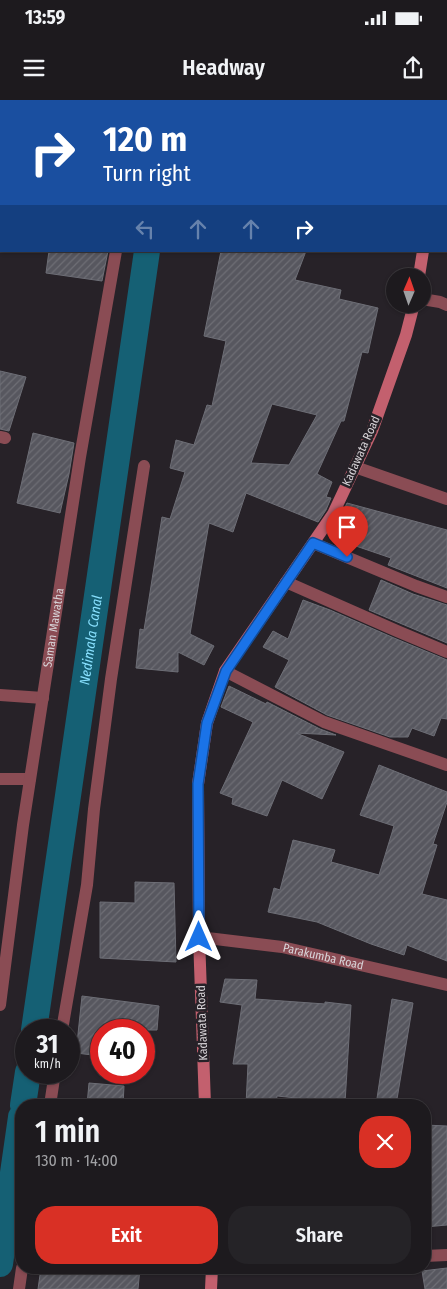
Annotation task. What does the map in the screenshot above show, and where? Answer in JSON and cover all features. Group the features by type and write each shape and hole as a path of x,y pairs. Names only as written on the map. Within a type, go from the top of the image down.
{"street":[{"name":"Saman Mawatha","path":"1,996 30,780 80,457 116,252"},
{"path":"421,268 424,252"},
{"path":"431,300 447,305"},
{"name":"Kadawata Road","path":"206,1099 199,937 198,784 207,723 226,671 333,514 372,431 406,335 412,313"},
{"path":"64,1019 87,885 110,679 144,466"},
{"path":"355,467 447,499"},
{"path":"313,543 447,597"},
{"path":"286,582 397,632 447,652"},
{"path":"226,671 324,722 447,765"},
{"path":"0,695 43,698"},
{"path":"0,779 30,780"},
{"name":"Parakumba Road","path":"199,937 282,948 447,986"},
{"path":"51,1099 53,1084"},
{"path":"431,1256 447,1255"},
{"path":"19,1289 21,1274"},
{"path":"211,1289 212,1274"}],"building":[{"path":"49,252 108,252 102,281 46,273"},
{"path":"221,252 306,252 295,280 341,290 339,299 378,308 368,353 362,352 344,421 341,421 317,474 332,482 326,497 331,498 318,522 246,493 233,532 209,523 190,634 214,646 204,665 178,652 178,672 136,668 140,629 144,630 162,517 170,519 185,472 170,468 176,440 194,445 207,405 212,406 226,341 204,336","holes":["272,404 317,415 289,465 251,463"]},
{"path":"0,371 26,377 9,431 0,429"},
{"path":"33,433 74,443 60,513 17,503"},
{"path":"347,503 447,530 447,588 388,565 391,558 347,543 350,535 333,528"},
{"path":"381,580 413,594 447,605 447,643 369,610"},
{"path":"303,600 447,660 447,719 441,718 434,736 412,728 408,737 390,737 327,715 275,687 289,660 263,647 273,631 288,639"},
{"path":"229,686 336,735 296,733 344,752 322,799 282,780 267,816 232,804 233,798 220,793 253,722 221,707"},
{"path":"379,765 447,792 447,802 433,844 437,845 422,894 447,900 447,961 407,945 404,955 317,922 268,912 274,888 280,890 293,840 335,850 331,862 379,875 394,826 360,815"},
{"path":"135,882 174,883 176,962 100,958 100,902 135,903"},
{"path":"225,979 257,980 255,999 351,1005 345,1099 306,1099 277,1096 277,1099 246,1099 248,1064 233,1064 242,1005 220,1002"},
{"path":"82,996 159,1006 157,1030 155,1030 155,1019 90,1019 90,1055 80,1053 80,1019"},
{"path":"392,999 413,1003 397,1099 377,1099"},
{"path":"89,1083 124,1086 123,1099 88,1099"},
{"path":"431,1125 447,1126 447,1225 431,1226"},
{"path":"447,1268 447,1289 425,1289 422,1274 431,1274 431,1270"},
{"path":"40,1274 139,1274 138,1289 38,1289"}],"waterway":[{"name":"Nedimala Canal","path":"36,1019 147,252"},
{"name":"Nedimala Canal","path":"24,1099 26,1084"},
{"name":"Nedimala Canal","path":"0,1264 15,1159"}],"route":[{"path":"199,937 198,784 207,723 226,671 313,543 347,557"}]}
